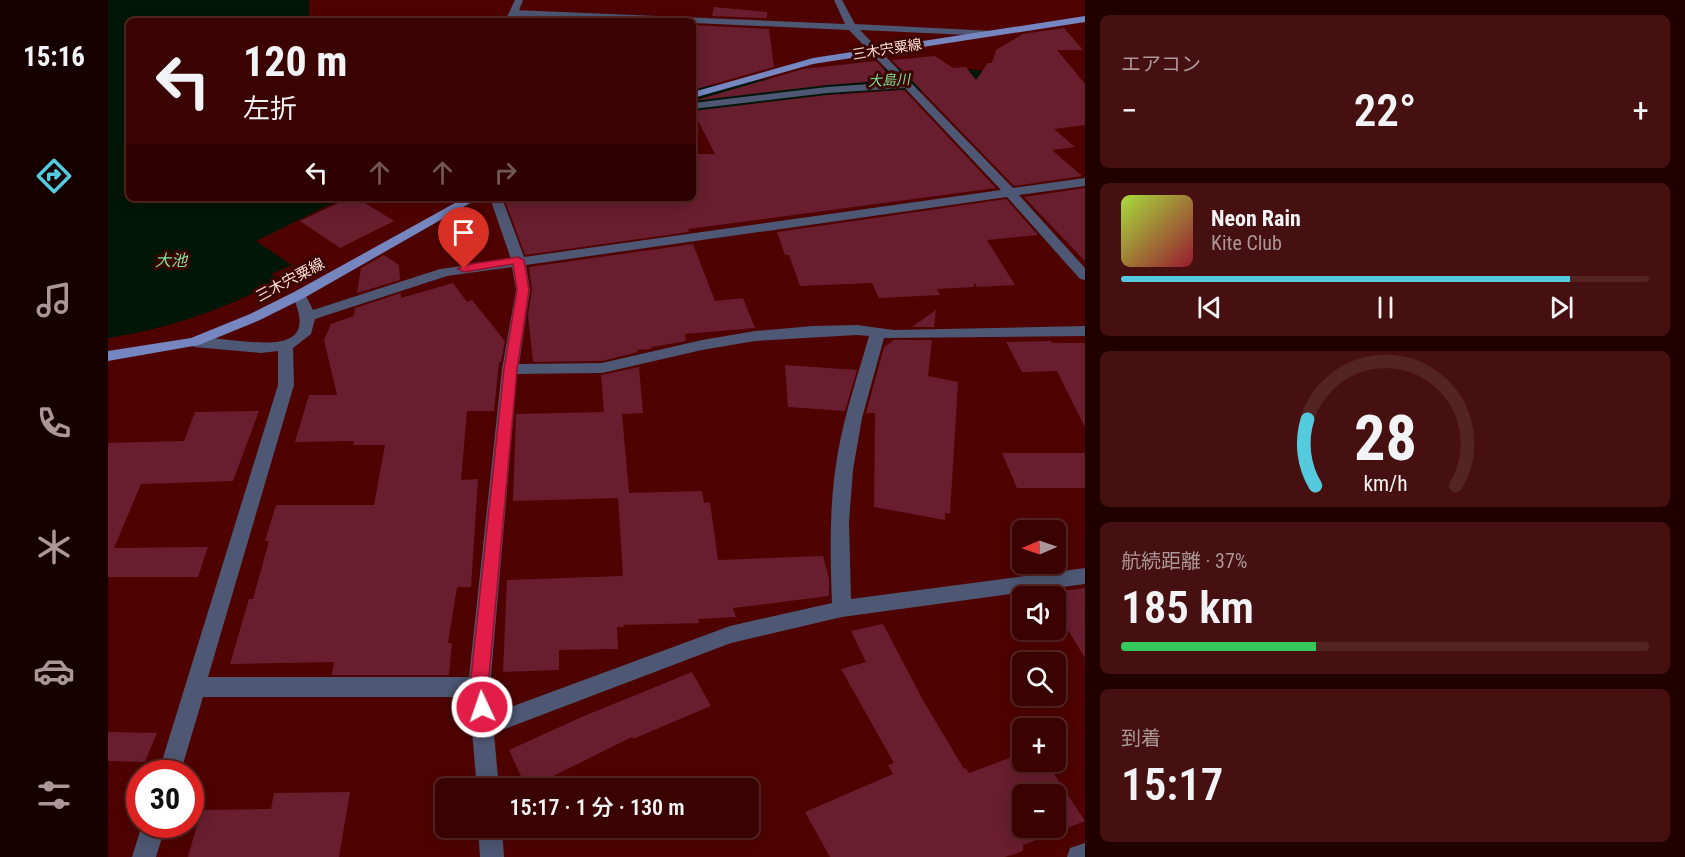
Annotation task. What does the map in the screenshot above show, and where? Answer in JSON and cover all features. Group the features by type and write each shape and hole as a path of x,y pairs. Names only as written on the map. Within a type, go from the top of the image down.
{"main road":[{"name":"三木宍粟線","path":"696,94 785,68 874,51 1085,19"},
{"name":"三木宍粟線","path":"108,356 194,342 255,317 469,201"}],"street":[{"path":"519,0 513,17 562,11 990,33"},
{"path":"838,0 851,26 1010,192 1085,276"},
{"path":"696,106 827,90 906,85"},
{"path":"310,316 445,272 1085,182"},
{"path":"487,778 479,687 510,369 523,290 518,260 497,201"},
{"path":"194,342 261,348 285,346 297,340 309,324 310,316 299,295"},
{"path":"510,369 602,368 702,345 755,336 813,331 857,330 894,335 1085,331"},
{"path":"842,609 840,572 844,470 858,404 878,332"},
{"path":"173,760 286,385 285,346"},
{"path":"484,727 730,635 842,609 1085,576"},
{"path":"195,687 479,687"},
{"path":"144,857 150,838"},
{"path":"491,838 492,857"},
{"path":"1079,857 1085,855"}],"water":[{"name":"大池","path":"108,0 309,0 309,18 126,18 126,201 337,201 256,241 292,265 271,274 280,280 197,316 155,329 108,338"}],"building":[{"path":"714,7 767,12 767,18 712,16"},
{"path":"696,25 769,29 774,67 696,89"},
{"path":"1064,28 1083,50 1057,50 1085,84 1085,125 1054,129 1075,147 1052,150 1082,176 1014,186 892,60 935,56 953,68 966,67 976,80 988,63 992,63 996,50 1023,34"},
{"path":"876,61 894,80 827,85 696,101 696,100 803,69"},
{"path":"904,90 996,188 688,229 689,232 525,255 505,201 696,201 696,154 715,154 696,117 696,111 827,95"},
{"path":"1085,188 1085,261 1024,197"},
{"path":"1006,199 1038,235 987,240 1015,285 977,287 974,282 974,287 937,289 940,295 879,298 872,283 800,286 789,255 785,255 777,232"},
{"path":"343,201 362,201 394,221 340,248 300,221"},
{"path":"693,244 715,301 743,298 755,328 685,334 686,341 637,350 638,352 602,361 533,362 528,315 532,290 529,267"},
{"path":"384,255 399,265 400,280 357,293 361,268"},
{"path":"453,283 467,302 472,300 505,341 501,362 499,362 494,411 467,411 461,480 478,479 471,587 457,587 448,643 452,643 449,675 332,675 334,662 230,664 249,599 253,599 269,541 265,541 276,505 374,505 385,445 353,445 354,441 295,442 309,395 337,395 324,340 331,324 354,316 355,308 401,293 401,298"},
{"path":"936,310 934,327 912,327"},
{"path":"894,340 932,340 928,376 958,382 950,514 945,513 945,520 874,507 875,413 866,413 884,347"},
{"path":"1051,341 1052,343 1085,343 1085,427 1057,371 1022,372 1006,342"},
{"path":"785,365 857,370 845,411 788,407"},
{"path":"639,367 643,413 622,414 629,493 702,491 704,503 710,502 718,560 823,556 829,578 829,596 733,608 736,617 698,619 699,623 623,625 624,627 617,627 618,649 559,650 559,670 503,672 507,580 623,576 618,498 513,501 516,414 604,412 601,375"},
{"path":"259,411 233,481 141,484 114,548 208,547 198,577 108,577 108,443 184,441 195,412"},
{"path":"1002,453 1085,453 1085,488 1017,488"},
{"path":"1085,588 1085,658 1066,627 1066,590"},
{"path":"883,624 924,702 964,769 966,768 969,773 1012,757 1012,772 1053,772 1061,784 1012,784 1012,838 1041,838 1023,845 1023,851 1005,857 830,857 805,812 893,774 888,765 894,763 841,669 866,662 851,631"},
{"path":"692,672 711,706 633,739 632,737 549,778 522,778 509,750 584,716"},
{"path":"108,732 157,733 146,760 108,761"},
{"path":"350,792 339,857 188,857 193,838 204,838 204,810 271,809 274,793"},
{"path":"1066,792 1085,821 1066,828"}],"waterway":[{"name":"大島川","path":"696,100 864,80 902,78 994,83"}],"route":[{"path":"464,269 518,260 523,290 510,369 479,687 482,707"}]}
